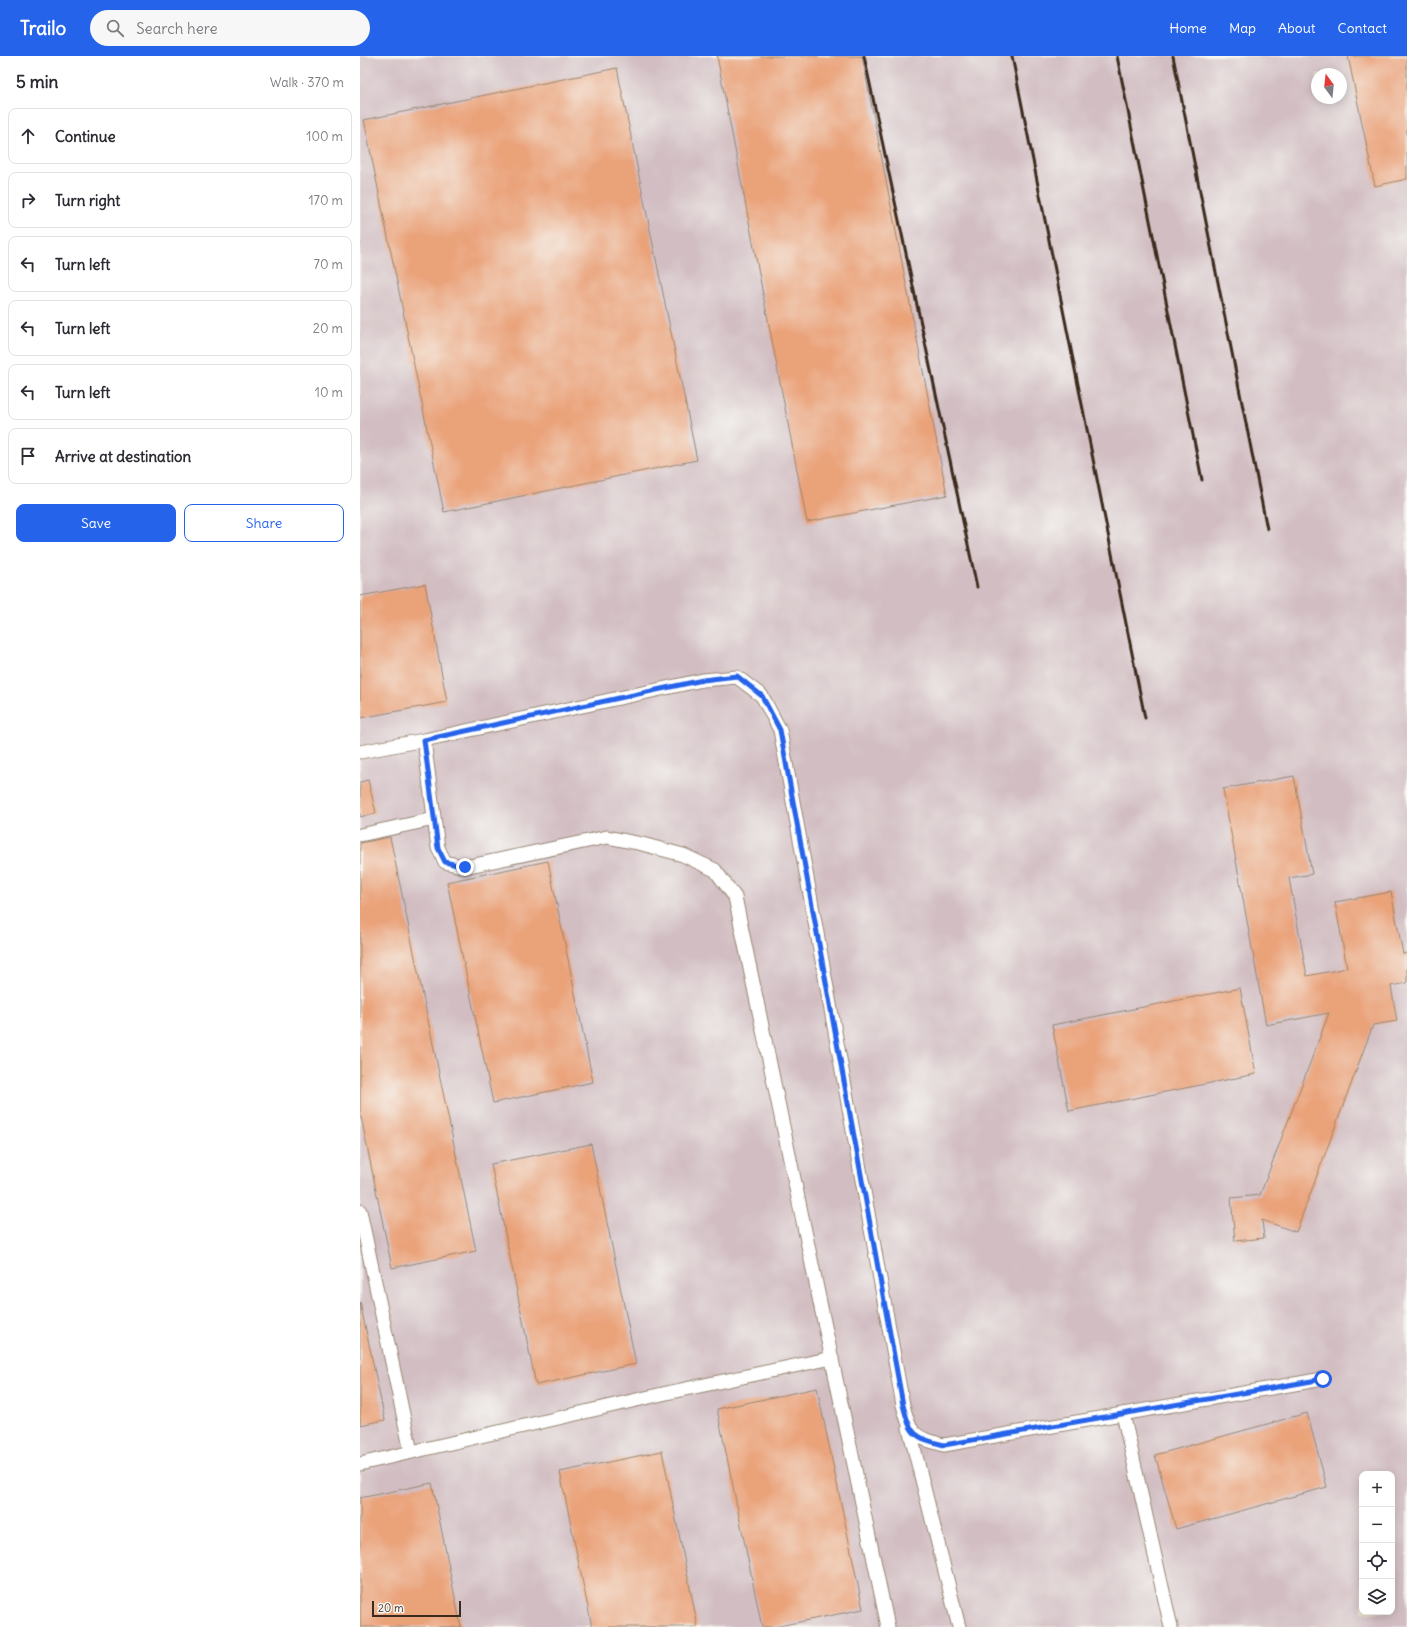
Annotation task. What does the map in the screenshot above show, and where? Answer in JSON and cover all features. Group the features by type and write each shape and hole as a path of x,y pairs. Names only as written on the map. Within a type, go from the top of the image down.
{"lane":[{"path":"360,752 424,740 703,680 737,676 762,696 780,730 902,1397 959,1627"},
{"path":"424,740 438,848 445,862 465,867 607,837 642,844 683,855 715,870 735,897 888,1627"},
{"path":"360,835 434,819"},
{"path":"360,1211 411,1452"},
{"path":"360,1464 671,1392 832,1358"},
{"path":"908,1425 920,1438 944,1445 1323,1379"},
{"path":"1123,1414 1171,1627"}],"shaded area":[{"path":"360,56 1407,56 1407,1627 360,1627"}],"building":[{"path":"717,56 862,56 947,495 807,522"},
{"path":"1348,56 1407,56 1407,179 1375,186"},
{"path":"617,68 697,460 444,512 364,120"},
{"path":"425,584 447,702 360,718 360,596"},
{"path":"1294,776 1312,874 1289,878 1307,976 1347,968 1335,902 1391,892 1403,954 1407,953 1407,983 1391,986 1397,1021 1373,1025 1296,1232 1262,1220 1264,1238 1235,1241 1231,1198 1260,1195 1329,1013 1266,1025 1223,789"},
{"path":"368,780 376,813 360,817 360,782"},
{"path":"390,837 476,1251 392,1268 360,1112 360,843"},
{"path":"548,861 593,1082 493,1103 447,882"},
{"path":"1240,988 1256,1074 1069,1111 1052,1025"},
{"path":"591,1144 636,1364 536,1385 491,1164"},
{"path":"360,1302 385,1420 360,1425"},
{"path":"817,1388 863,1609 774,1627 762,1627 717,1409"},
{"path":"1307,1413 1327,1487 1176,1529 1155,1455"},
{"path":"662,1451 698,1627 592,1627 560,1472"},
{"path":"432,1483 461,1627 360,1627 360,1498"}],"railway":[{"path":"864,56 977,587"},
{"path":"1012,56 1145,718"},
{"path":"1117,56 1202,480"},
{"path":"1173,56 1267,529"}],"route":[{"path":"465,867 445,862 438,848 424,740 703,680 737,676 762,696 780,730 903,1405 908,1425 920,1438 944,1445 1323,1379"}]}
